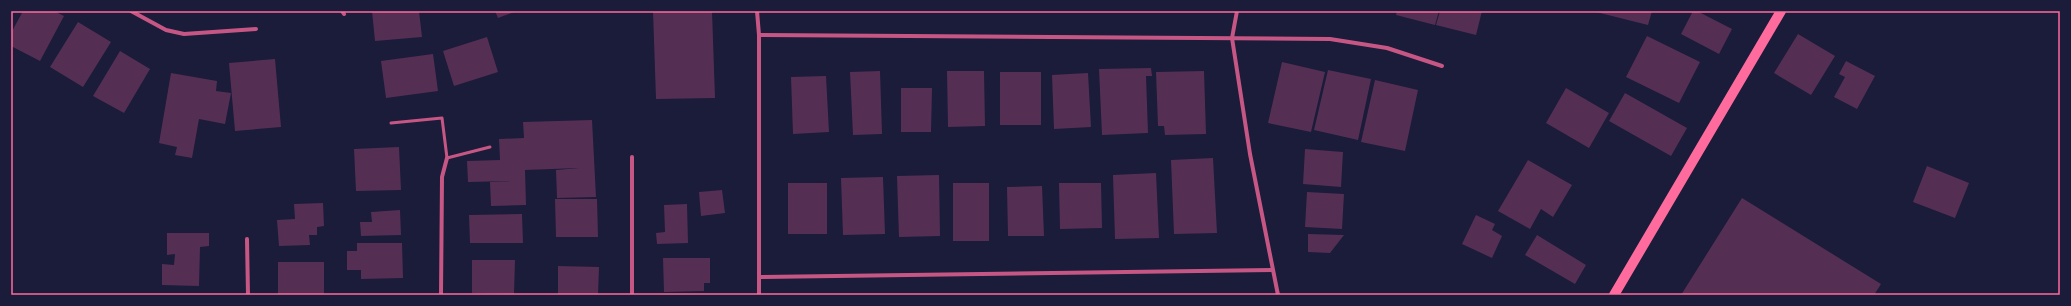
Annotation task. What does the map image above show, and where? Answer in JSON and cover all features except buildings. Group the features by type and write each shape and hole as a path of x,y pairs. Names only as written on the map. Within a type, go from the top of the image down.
{"main road":[{"path":"1614,295 1781,11"}],"street":[{"path":"131,11 166,30 184,34 256,29"},
{"path":"757,11 759,35 759,295"},
{"path":"1237,11 1232,38 1250,154 1278,295"},
{"path":"759,35 1330,39 1387,48 1442,66"},
{"path":"632,157 632,295"},
{"path":"441,295 442,177 447,158"},
{"path":"248,239 248,295"},
{"path":"759,277 1273,270"}],"lane":[{"path":"391,123 442,118 447,158 490,147"}]}
